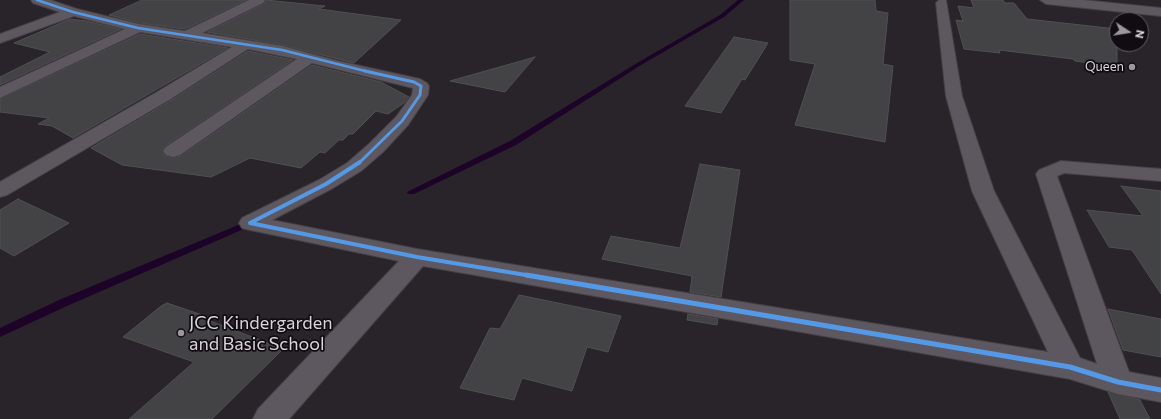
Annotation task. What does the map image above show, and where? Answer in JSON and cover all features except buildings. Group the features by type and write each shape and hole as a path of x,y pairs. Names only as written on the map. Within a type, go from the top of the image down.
{"street":[{"path":"37,0 73,12 138,28 246,44 414,82 421,86 420,95 402,121 376,148 354,167 326,184 250,223 417,257 1070,367 1118,382 1161,390"},
{"path":"188,35 259,0"},
{"path":"1046,0 1161,12"},
{"path":"942,3 954,96 984,191 1070,367"},
{"path":"0,39 73,12"},
{"path":"0,93 138,28"},
{"path":"0,191 163,96 246,44"},
{"path":"173,151 309,58"},
{"path":"1118,382 1046,174 1061,167 1161,175"},
{"path":"269,419 417,257"}],"waterway":[{"path":"411,192 513,143 639,64 722,16 741,0"},
{"path":"0,333 63,303 250,223"}],"cycle path":[{"path":"37,0 73,12 138,28 282,50 336,65 414,82 421,86 420,95 402,121 376,148 354,167 326,184 250,223 417,257 1070,367 1118,382 1161,390"}],"place":[{"name":"Queen","path":"1132,67"},
{"name":"JCC Kindergarden and Basic School","path":"181,333"}]}
